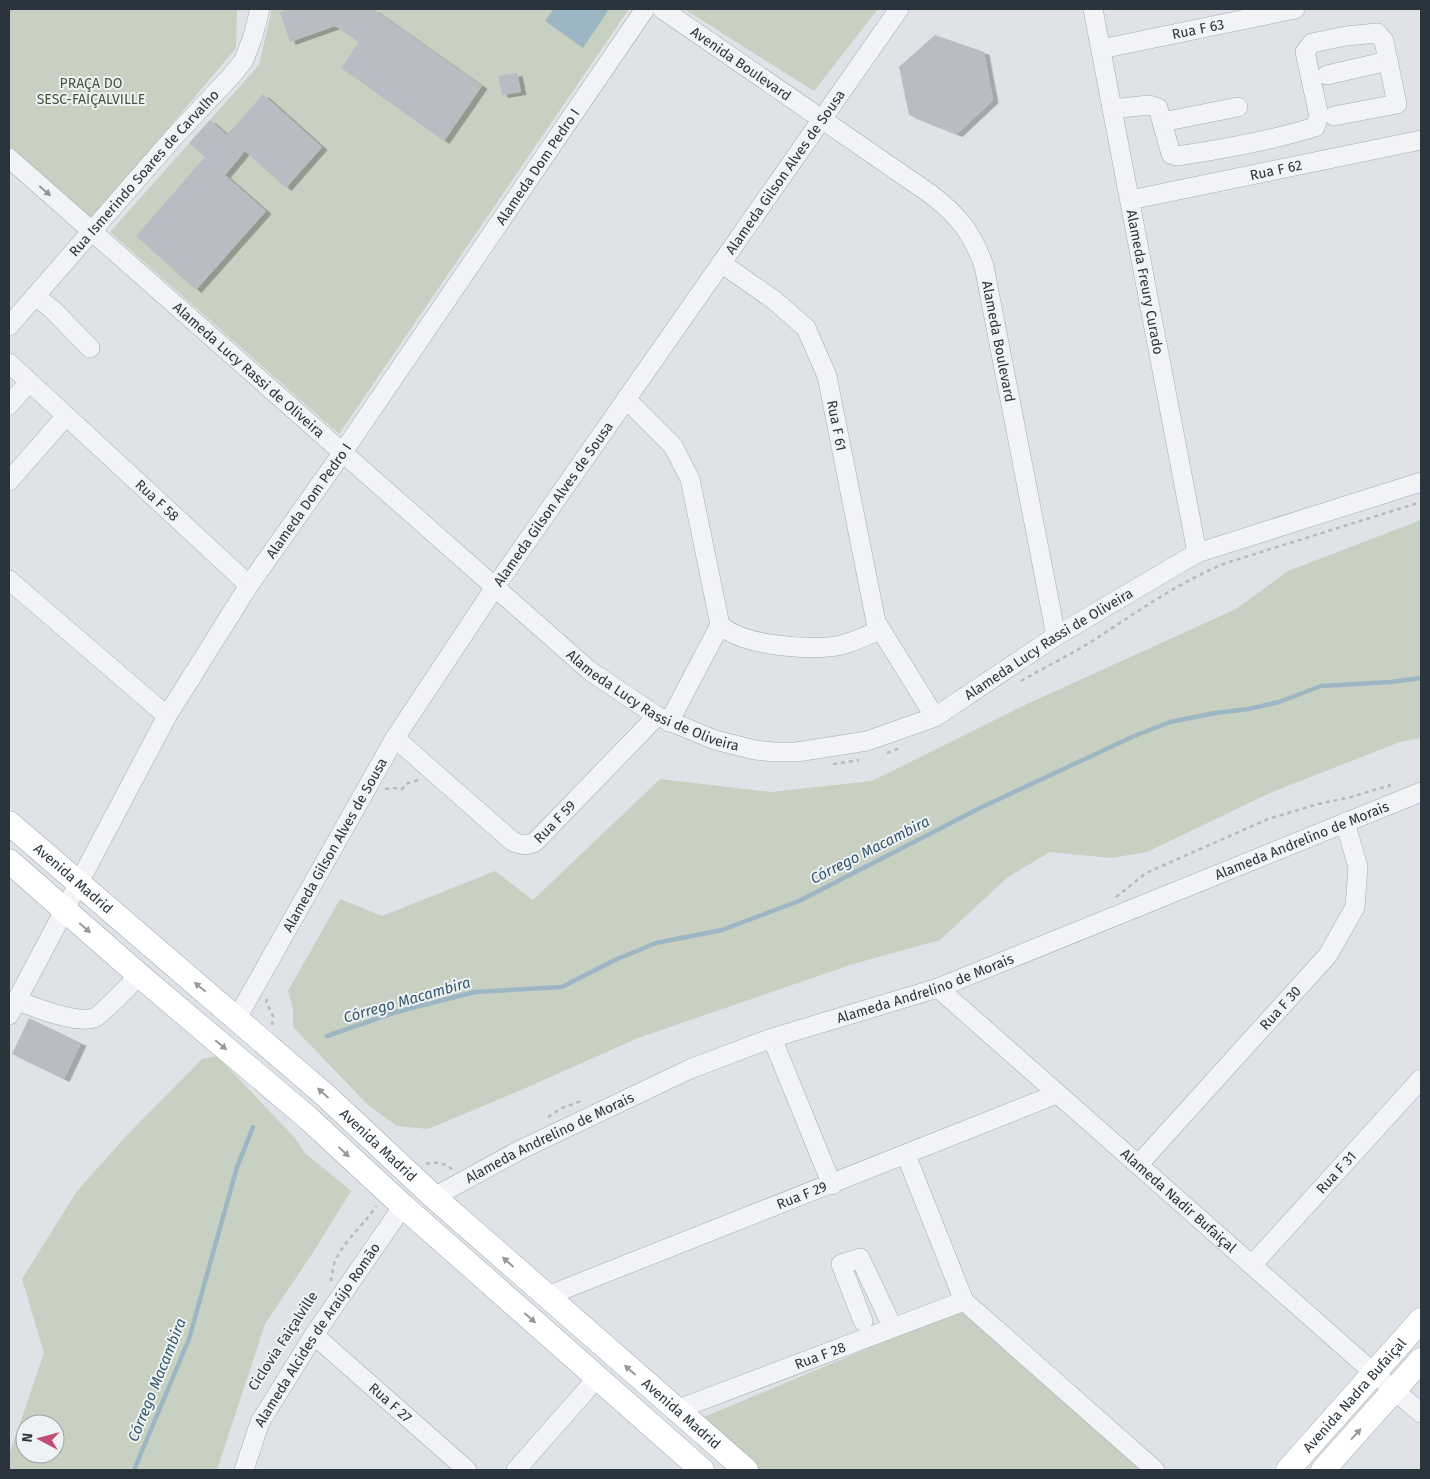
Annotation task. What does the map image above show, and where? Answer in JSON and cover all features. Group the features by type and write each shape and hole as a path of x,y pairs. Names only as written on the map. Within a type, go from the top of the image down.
{"main road":[{"name":"Avenida Madrid","path":"9,823 326,1095 434,1197 746,1470"},
{"name":"Avenida Madrid","path":"9,861 139,975 308,1118 403,1206 702,1470"},
{"name":"Avenida Nadra Bufaiçal","path":"1288,1470 1421,1320"},
{"name":"Avenida Nadra Bufaiçal","path":"1324,1470 1421,1360"}],"street":[{"name":"Rua Ismerindo Soares de Carvalho","path":"9,326 174,137 232,76 244,60 260,9"},
{"name":"Alameda Dom Pedro I","path":"13,1007 167,716 249,586 343,452 645,9"},
{"name":"Avenida Boulevard","path":"662,9 822,118"},
{"name":"Alameda Gilson Alves de Sousa","path":"237,1018 395,738 495,587 898,9"},
{"name":"Alameda Freury Curado","path":"1093,9 1197,553"},
{"name":"Rua F 63","path":"1101,49 1295,9"},
{"path":"1112,109 1149,105 1158,108 1171,154 1176,156 1225,149 1283,137 1316,127 1318,116 1305,52 1312,44 1346,36 1377,32 1384,41 1397,104 1334,116"},
{"path":"1327,74 1388,61"},
{"path":"1162,122 1238,107"},
{"name":"Alameda Boulevard","path":"822,118 948,208 966,227 977,246 984,266 1056,636"},
{"name":"Rua F 62","path":"1130,200 1421,140"},
{"name":"Alameda Lucy Rassi de Oliveira","path":"9,158 590,672 663,719 715,740 755,750 797,752 866,741 935,717 1056,636 1197,553 1421,482"},
{"name":"Rua F 61","path":"721,263 774,300 806,328 827,376 876,622 935,717"},
{"path":"35,296 52,310 90,348"},
{"name":"Rua F 58","path":"9,363 249,586"},
{"path":"9,405 29,382"},
{"path":"626,400 673,446 690,479 720,625 663,719"},
{"path":"9,481 66,416"},
{"path":"9,580 167,716"},
{"path":"720,625 734,635 748,640 766,644 793,646 829,647 856,641 880,630"},
{"name":"Rua F 59","path":"395,738 512,841 528,845 535,842 663,719"},
{"name":"Alameda Andrelino de Morais","path":"434,1197 520,1150 690,1069 772,1038 938,988 1421,792"},
{"name":"Rua F 30","path":"1138,1165 1328,954 1354,907 1358,867 1345,822"},
{"path":"13,1007 83,1019 96,1018 139,975"},
{"name":"Alameda Nadir Bufaiçal","path":"938,988 1421,1413"},
{"path":"772,1038 832,1185"},
{"name":"Rua F 31","path":"1252,1265 1421,1079"},
{"name":"Rua F 29","path":"547,1296 832,1185 1057,1094"},
{"path":"906,1155 964,1301 1155,1470"},
{"name":"Alameda Alcides de Araújo Romão","path":"244,1470 260,1422 314,1335 403,1206"},
{"path":"863,1321 841,1264 860,1258 893,1328"},
{"name":"Rua F 28","path":"676,1410 964,1301"},
{"name":"Rua F 27","path":"314,1335 467,1470"},
{"path":"516,1470 597,1378"}],"path":[{"path":"1017,683 1093,640 1201,573 1226,563 1421,502"},
{"path":"886,753 903,746"},
{"path":"828,765 867,758"},
{"path":"383,789 402,789 408,783 419,780"},
{"path":"1110,902 1146,872 1268,819 1396,784"},
{"path":"267,996 266,1002 273,1016 271,1031"},
{"path":"548,1118 562,1108 586,1099"},
{"path":"421,1165 440,1163 457,1172"},
{"name":"Ciclovia Faiçalville","path":"327,1289 337,1257 352,1236 368,1220 378,1202"}],"green space":[{"name":"PRAÇA DO SESC-FAIÇALVILLE","path":"9,9 237,9 236,48 90,221 9,149"},
{"path":"272,9 629,9 339,434 110,232 259,65"},
{"path":"684,9 878,9 814,91"},
{"path":"1421,520 1421,738 1400,742 1272,792 1147,852 1111,858 1050,852 1008,877 940,940 853,964 638,1038 428,1129 397,1126 368,1105 293,1027 293,1009 288,991 340,899 382,916 495,871 533,900 660,779 771,792 872,781 1027,704 1236,609 1288,571"},
{"path":"217,1056 295,1138 305,1153 351,1191 314,1251 265,1324 217,1470 9,1470 9,1455 15,1438 15,1464 65,1464 65,1414 23,1414 44,1353 22,1279 77,1191 128,1134 202,1059"},
{"path":"959,1310 1142,1470 757,1470 697,1420"}],"water":[{"path":"554,9 604,9 608,11 583,48 545,21"}],"building":[{"path":"288,9 373,9 482,86 444,141 341,68 359,42 335,26 290,42 280,12"},
{"path":"935,35 984,52 993,100 957,134 909,115 899,67"},
{"path":"517,73 521,92 502,95 498,76"},
{"path":"263,94 322,147 286,188 245,151 225,175 266,211 196,290 136,236 205,157 189,143 210,120 227,135"},
{"path":"29,1018 81,1043 64,1079 12,1054"}],"waterway":[{"name":"Córrego Macambira","path":"327,1036 396,1012 475,992 562,987 615,960 656,943 722,930 799,901 982,807 1132,737 1170,722 1279,702 1321,686 1391,682 1421,678"},
{"name":"Córrego Macambira","path":"134,1470 189,1339 237,1167 253,1127"}]}
